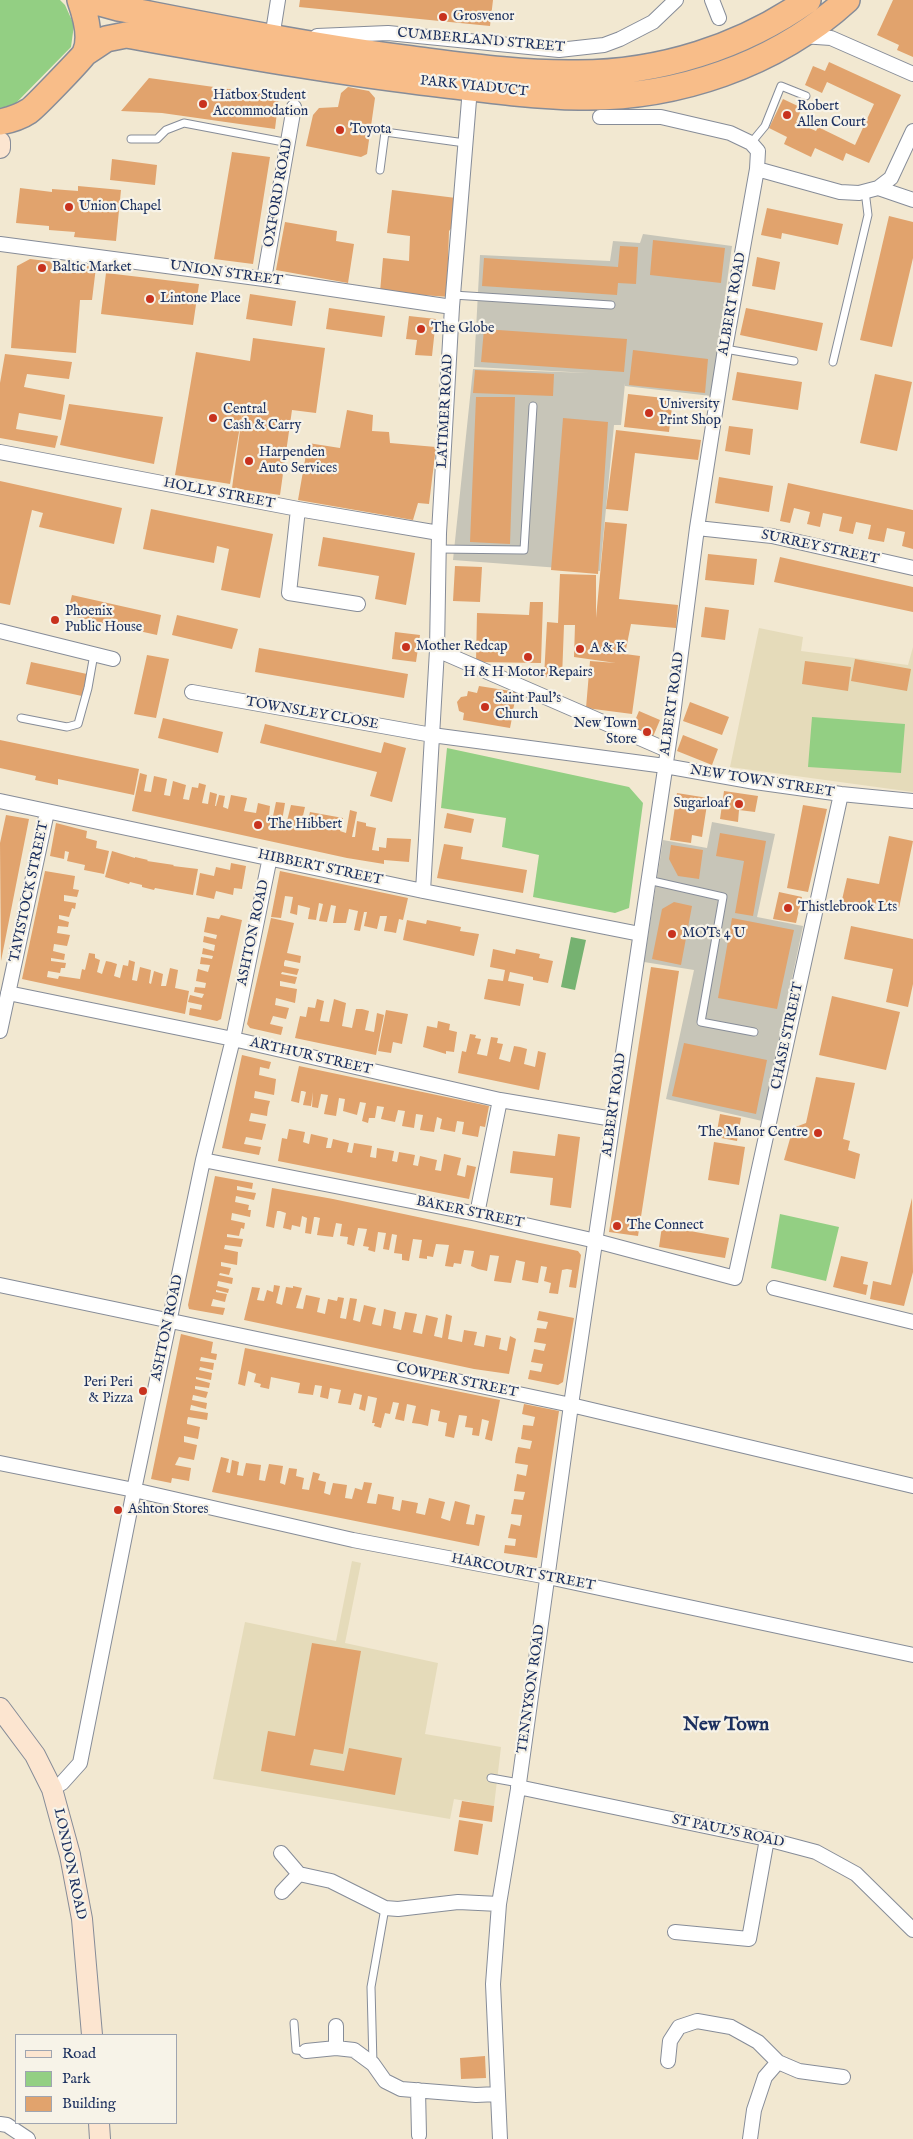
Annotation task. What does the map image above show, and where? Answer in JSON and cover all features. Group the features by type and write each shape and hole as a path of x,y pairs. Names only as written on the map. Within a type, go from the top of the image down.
{"highway":[{"path":"80,0 86,16 88,34 85,53"},
{"name":"PARK VIADUCT","path":"89,0 118,8 272,38 363,53 520,72 579,74 631,69 702,53 732,43 782,18 808,0"},
{"name":"PARK VIADUCT","path":"0,122 14,119 30,111 85,53 106,39 126,35 301,66 470,88 581,97 666,89 734,70 799,36 847,0"}],"street":[{"path":"272,38 278,0"},
{"name":"CUMBERLAND STREET","path":"272,38 388,33 559,50 604,45 620,39 653,22 676,0"},
{"path":"712,0 719,18"},
{"path":"799,36 831,38 913,74"},
{"name":"LATIMER ROAD","path":"423,891 437,650 439,533 453,301 470,88"},
{"name":"OXFORD ROAD","path":"264,279 294,107"},
{"path":"600,117 661,117 730,134 751,143"},
{"path":"757,169 840,192 858,193 872,190 891,178 913,131"},
{"path":"0,142 0,148"},
{"name":"ALBERT ROAD","path":"596,1241 665,766 697,528 725,349 757,169 758,151 751,143"},
{"path":"872,190 913,200"},
{"name":"UNION STREET","path":"0,244 264,279 453,301"},
{"name":"HOLLY STREET","path":"0,452 298,509 439,533"},
{"path":"298,509 289,593 358,604"},
{"name":"SURREY STREET","path":"697,528 772,536 913,568"},
{"path":"0,631 113,659"},
{"path":"437,650 667,750"},
{"name":"TOWNSLEY CLOSE","path":"192,692 432,735"},
{"name":"NEW TOWN STREET","path":"432,735 665,766 755,782 841,794 913,801"},
{"name":"CHASE STREET","path":"735,1278 841,794"},
{"name":"HIBBERT STREET","path":"0,801 423,891 640,934"},
{"name":"TAVISTOCK STREET","path":"0,1030 47,812"},
{"name":"ASHTON ROAD","path":"52,1789 62,1783 80,1762 134,1490 203,1160 233,1039 270,857"},
{"name":"ARTHUR STREET","path":"8,993 233,1039 500,1100 613,1119"},
{"path":"477,1214 500,1100"},
{"name":"BAKER STREET","path":"203,1160 477,1214 596,1241 735,1278"},
{"name":"TENNYSON ROAD","path":"500,2139 493,1984 500,1904 596,1241"},
{"name":"COWPER STREET","path":"0,1285 571,1405 913,1486"},
{"path":"774,1288 913,1322"},
{"name":"HARCOURT STREET","path":"0,1463 134,1490 353,1540 548,1577 913,1654"},
{"name":"LONDON ROAD","path":"0,1708 35,1755 52,1789 70,1855 82,1919 92,2034"},
{"name":"ST PAUL'S ROAD","path":"518,1785 767,1839 816,1852 856,1874 913,1930"},
{"path":"674,1932 750,1939 767,1839"},
{"path":"281,1853 299,1874 331,1881 385,1908 398,1909 458,1902 500,1904"},
{"path":"282,1892 299,1874"},
{"path":"668,2061 670,2041 679,2027 697,2020 731,2027 758,2042 778,2062 800,2072 843,2077"},
{"path":"336,2026 336,2048"},
{"path":"306,2050 336,2048 354,2050 373,2064 385,2081 401,2089 476,2095 498,2094"},
{"path":"750,2139 754,2110 765,2077 778,2062"},
{"path":"418,2090 419,2135"},
{"path":"0,2124 7,2125 28,2139"},
{"path":"99,2124 100,2139"}],"lane":[{"path":"751,143 765,126 781,86 806,96"},
{"path":"131,139 157,139 166,130 184,123 289,142"},
{"path":"380,170 385,132 465,143"},
{"path":"833,362 868,215 872,190"},
{"path":"453,301 610,305"},
{"path":"725,349 794,360"},
{"path":"439,549 524,550 533,406"},
{"path":"22,718 68,727 78,724 88,688 94,654"},
{"path":"648,880 723,897 700,1022 754,1032"},
{"path":"491,1778 518,1785"},
{"path":"373,2064 371,1987 385,1908"},
{"path":"294,2023 296,2050 306,2050"}],"shaded area":[{"path":"643,234 732,246 711,396 625,386 625,383 621,425 614,425 600,571 453,560 473,369 590,373 474,367 480,255 610,261 613,241 640,243"},
{"path":"759,628 803,637 801,651 908,665 913,647 913,792 730,767"},
{"path":"712,822 775,834 757,917 803,926 762,1121 666,1099 694,970 644,962 663,840 707,848"},
{"path":"352,1561 361,1563 345,1643 438,1663 425,1734 501,1747 494,1806 454,1799 450,1819 213,1779 245,1622 336,1641"}],"green space":[{"path":"0,0 60,0 65,5 74,25 71,47 14,105 0,108"},
{"path":"812,717 905,724 901,773 808,767"},
{"path":"447,748 629,787 643,803 629,908 615,913 533,897 539,855 502,847 506,818 441,808"},
{"path":"571,937 586,940 575,990 561,987"},
{"path":"780,1214 839,1227 826,1281 771,1268"}],"building":[{"name":"Grosvenor","path":"300,0 493,0 490,26 299,7"},
{"path":"893,0 913,0 913,57 897,50 899,45 877,35"},
{"name":"Robert Allen Court","path":"829,62 901,95 869,163 846,153 843,161 815,148 811,157 784,144 787,137 769,128 783,99 802,108 796,122 816,131 818,127 855,145 874,104 827,82 822,93 805,85 813,66 825,71"},
{"name":"Hatbox Student Accommodation","path":"149,78 279,96 275,129 162,113 121,111"},
{"name":"Toyota","path":"348,87 369,91 375,98 367,154 361,157 306,146 313,115 319,108 338,107 341,93"},
{"path":"232,152 270,157 253,264 214,259"},
{"path":"112,159 157,165 155,185 110,180"},
{"name":"Union Chapel","path":"78,186 121,190 116,241 74,237 75,232 49,230 49,226 16,223 20,188 52,192 52,189 78,191"},
{"path":"392,190 456,198 455,224 449,231 448,261 452,265 450,297 380,292 383,258 409,261 410,236 387,233"},
{"path":"767,208 843,224 838,245 782,233 781,239 761,235"},
{"path":"889,216 913,222 913,258 892,347 860,340"},
{"path":"285,222 337,231 336,241 354,244 348,283 276,270"},
{"path":"653,240 725,248 721,283 650,275"},
{"path":"620,246 638,247 636,284 618,283 617,295 482,286 484,258 618,267"},
{"path":"757,257 780,262 775,290 752,286"},
{"path":"30,259 96,267 92,300 80,300 76,353 11,348 17,266"},
{"name":"Lintone Place","path":"106,273 199,284 193,325 101,314"},
{"path":"250,294 296,301 292,326 246,319"},
{"path":"329,308 385,316 382,337 326,329"},
{"path":"746,308 823,323 817,351 740,335"},
{"name":"The Globe","path":"409,316 436,319 432,356 415,355 417,340 406,339"},
{"path":"484,329 627,339 624,372 481,362"},
{"path":"253,338 325,348 316,413 292,410 280,495 232,488 243,409 230,484 175,475 196,352 250,361"},
{"path":"633,350 708,359 705,393 629,385"},
{"path":"5,354 72,362 69,379 27,374 24,387 65,395 61,420 19,413 16,429 58,436 55,448 0,438 0,383"},
{"path":"475,370 554,374 553,396 473,393"},
{"path":"737,372 802,382 798,410 732,400"},
{"path":"875,374 912,382 897,451 860,443"},
{"name":"University Print Shop","path":"628,394 673,399 669,432 624,427"},
{"path":"476,397 515,397 510,544 470,542"},
{"path":"69,404 163,417 154,464 60,445"},
{"path":"347,410 373,415 372,431 389,432 390,443 436,447 429,504 418,503 413,520 298,500 308,443 340,448"},
{"path":"563,418 608,422 598,574 551,570"},
{"path":"729,426 753,429 750,455 725,451"},
{"path":"616,430 701,440 698,460 635,453 628,511 606,509"},
{"path":"719,477 773,486 769,512 715,503"},
{"path":"0,481 122,508 114,544 39,527 43,513 32,510 10,605 0,603"},
{"path":"788,483 913,510 913,549 902,546 905,532 887,528 884,542 868,539 871,525 856,522 853,534 839,531 842,517 823,513 820,527 807,524 810,512 794,508 790,523 780,521"},
{"path":"151,509 273,534 260,598 221,590 229,549 217,546 214,563 143,549"},
{"path":"605,522 627,524 619,599 678,605 676,628 631,624 625,654 640,656 632,714 586,708 590,661 616,663 574,657 575,625 564,625 562,678 544,677 547,622 558,623 560,574 596,575 596,618"},
{"path":"323,537 415,553 406,605 375,599 379,576 318,566"},
{"path":"708,554 757,559 754,585 705,580"},
{"path":"780,557 913,587 913,612 774,582"},
{"path":"455,566 482,567 480,602 453,601"},
{"path":"72,595 161,615 157,635 67,615"},
{"path":"530,602 543,602 541,663 476,662 477,613 529,615"},
{"path":"705,607 729,610 725,640 701,637"},
{"path":"177,615 238,629 232,649 172,635"},
{"name":"Mother Redcap","path":"395,632 420,635 416,662 392,659"},
{"path":"259,648 408,674 404,698 255,672"},
{"path":"147,655 169,659 156,718 134,714"},
{"path":"855,659 911,669 907,691 851,681"},
{"path":"805,661 851,667 848,691 802,684"},
{"path":"31,662 87,674 82,696 26,684"},
{"name":"Saint Paul's Church","path":"479,686 517,692 513,710 518,711 517,719 512,718 510,728 463,720 464,713 459,711 457,702 461,697 467,696 468,691 477,693"},
{"path":"690,702 729,717 722,735 683,721"},
{"path":"639,711 660,720 652,739 631,730"},
{"path":"163,718 223,732 218,753 158,738"},
{"path":"265,724 381,753 384,742 406,748 392,802 370,796 377,772 260,743"},
{"path":"683,735 718,749 712,765 677,751"},
{"path":"0,740 139,769 134,795 58,779 58,785 35,780 36,776 0,768"},
{"path":"140,773 147,775 144,791 151,792 154,776 167,779 164,795 170,796 173,781 186,785 183,799 189,800 192,787 198,788 199,783 206,785 202,803 208,804 210,792 217,794 215,806 219,795 225,796 223,807 228,809 231,795 247,798 244,811 256,813 258,803 270,806 269,815 273,816 276,802 285,803 282,821 287,821 291,805 305,807 301,824 307,825 310,812 343,818 340,831 346,833 350,810 357,812 352,837 355,837 357,821 366,823 366,826 376,828 372,850 379,851 379,847 386,848 387,838 411,839 409,862 384,860 384,864 347,858 132,811"},
{"path":"724,791 758,796 755,812 739,810 738,822 720,819"},
{"path":"677,793 708,798 702,837 692,835 691,843 670,840"},
{"path":"803,805 827,809 808,892 787,888"},
{"path":"447,813 474,819 471,833 444,828"},
{"path":"6,815 29,819 1,961 0,843"},
{"path":"56,823 87,831 86,838 97,841 96,848 109,851 104,874 84,870 85,865 67,861 69,852 65,851 64,859 50,856"},
{"path":"720,833 766,841 753,916 735,913 744,861 716,856"},
{"path":"889,836 913,841 899,908 876,903 874,912 841,904 847,878 879,884"},
{"path":"444,844 463,847 461,859 527,870 523,893 437,878"},
{"path":"671,845 703,850 699,879 678,876 669,859"},
{"path":"112,851 147,861 198,869 193,895 155,888 154,890 142,887 142,885 130,882 129,884 105,877"},
{"path":"231,863 246,866 242,889 234,888 233,895 216,891 214,899 196,895 200,873 214,876 216,867 230,870"},
{"path":"45,871 75,876 73,889 79,890 77,897 64,895 64,901 76,903 75,909 72,908 69,917 59,915 59,919 69,922 68,927 58,926 57,933 70,935 67,946 54,944 53,951 65,954 64,960 51,958 51,961 66,963 65,968 61,968 60,973 48,971 47,977 58,979 59,976 80,979 82,969 85,970 89,953 95,954 95,958 100,960 97,972 102,974 106,961 111,962 117,964 114,976 120,978 123,965 128,966 129,960 135,962 132,980 137,981 140,967 151,970 149,983 151,984 154,971 163,974 161,986 166,986 170,968 178,970 175,988 189,991 185,1014 22,979"},
{"path":"280,871 408,898 403,920 399,919 396,933 384,931 387,916 380,916 377,929 364,926 367,912 364,912 360,931 354,930 358,911 349,909 346,923 333,923 336,906 331,905 327,922 319,921 323,904 319,903 316,920 308,919 310,908 298,905 297,915 290,913 293,897 285,896 281,918 271,917"},
{"name":"Thistlebrook Lts","path":"779,892 802,897 796,923 773,919"},
{"name":"MOTs 4 U","path":"674,902 692,906 681,965 652,959 662,909"},
{"path":"221,915 242,920 221,1019 217,1021 189,1015 190,1008 201,1010 202,1005 188,1002 190,995 202,998 204,994 194,992 195,987 205,988 206,983 196,981 198,969 208,972 210,965 200,964 201,957 212,959 213,956 202,954 203,948 214,951 215,945 203,942 204,936 216,939 217,935 204,932 207,917 219,919"},
{"path":"271,918 294,923 287,953 301,956 300,963 285,960 284,963 284,966 299,969 297,975 282,972 281,974 297,977 295,984 280,981 280,986 297,989 295,1003 276,998 275,1005 289,1008 286,1019 273,1016 270,1024 283,1027 281,1035 250,1028 247,1024"},
{"path":"732,918 794,930 777,1009 718,998"},
{"path":"407,920 426,924 427,920 461,927 460,931 479,934 474,956 403,940"},
{"path":"851,926 913,939 913,984 908,1007 886,1002 893,969 844,959"},
{"path":"493,949 515,954 516,949 540,954 539,958 553,961 548,983 533,980 533,977 510,972 508,981 524,984 520,1006 484,999 488,979 503,981 505,970 490,967"},
{"path":"651,967 679,971 638,1236 609,1232"},
{"path":"832,996 900,1012 886,1070 819,1055"},
{"path":"317,999 324,1001 320,1021 329,1022 334,999 346,1003 342,1026 352,1028 356,1009 362,1009 369,1011 365,1030 374,1032 377,1013 384,1015 376,1055 295,1038 300,1016 306,1017 308,1007 315,1008"},
{"path":"386,1010 408,1014 402,1044 393,1042 391,1053 378,1051"},
{"path":"438,1021 450,1024 449,1030 457,1032 454,1052 446,1051 446,1054 423,1047 427,1026 437,1028"},
{"path":"470,1034 476,1035 475,1038 481,1039 477,1054 487,1056 491,1037 498,1038 497,1043 503,1044 499,1059 510,1062 514,1046 520,1047 527,1049 524,1064 535,1067 538,1051 546,1053 539,1090 458,1073 462,1051 466,1052"},
{"path":"684,1043 767,1060 756,1114 672,1096"},
{"path":"242,1055 271,1062 269,1069 260,1067 259,1075 276,1079 274,1095 255,1091 254,1098 270,1101 267,1116 251,1113 249,1121 266,1124 262,1140 246,1137 244,1144 261,1147 259,1155 222,1148"},
{"path":"299,1066 489,1106 485,1127 480,1126 478,1137 462,1134 464,1122 457,1121 455,1132 440,1129 442,1119 437,1117 434,1132 420,1130 423,1115 416,1114 414,1128 402,1126 405,1111 398,1110 395,1122 381,1119 384,1107 377,1106 375,1118 369,1118 368,1123 362,1121 366,1103 360,1102 357,1115 343,1111 345,1099 339,1098 336,1116 324,1114 328,1095 321,1094 318,1108 312,1107 313,1092 311,1106 303,1105 306,1092 303,1091 301,1091 299,1103 291,1101"},
{"name":"The Manor Centre","path":"816,1077 855,1083 843,1139 850,1141 848,1150 860,1154 855,1179 784,1160 793,1128 806,1123"},
{"path":"720,1114 741,1118 737,1141 716,1137"},
{"path":"289,1129 305,1132 303,1142 309,1144 311,1134 328,1138 326,1148 331,1148 333,1139 349,1143 347,1152 352,1153 354,1143 372,1146 370,1157 376,1158 377,1148 394,1151 392,1161 397,1162 399,1152 415,1155 413,1165 418,1166 420,1156 437,1160 435,1170 441,1171 444,1154 461,1158 457,1175 465,1177 467,1165 476,1167 469,1199 278,1161 282,1138 287,1139"},
{"path":"558,1134 580,1137 571,1208 550,1205 553,1178 510,1173 513,1151 555,1156"},
{"path":"714,1142 745,1147 739,1185 708,1180"},
{"path":"215,1176 253,1183 252,1189 237,1186 237,1190 256,1193 254,1200 236,1196 235,1202 249,1205 248,1210 251,1210 250,1217 232,1213 231,1220 245,1223 244,1229 241,1228 239,1236 227,1234 227,1237 243,1239 241,1247 225,1245 224,1249 238,1252 237,1265 221,1262 221,1266 231,1268 229,1275 220,1273 219,1275 233,1278 232,1284 218,1281 217,1286 229,1289 228,1293 216,1290 216,1292 227,1294 225,1302 213,1299 211,1306 225,1308 223,1315 189,1309 188,1305"},
{"path":"272,1188 333,1199 578,1251 581,1255 576,1288 569,1287 572,1270 567,1269 562,1270 558,1294 549,1293 551,1283 544,1281 547,1267 541,1266 538,1283 522,1280 525,1262 516,1260 511,1283 494,1281 499,1256 490,1255 487,1271 471,1266 474,1251 464,1250 461,1264 454,1263 453,1267 445,1266 449,1245 436,1244 433,1257 427,1256 427,1259 419,1258 422,1240 413,1239 409,1261 402,1260 402,1254 394,1253 397,1235 392,1234 389,1250 383,1249 386,1233 378,1232 375,1252 368,1250 369,1247 363,1246 367,1229 358,1228 354,1246 347,1244 348,1237 340,1236 342,1224 336,1223 333,1237 317,1235 320,1218 316,1217 314,1217 311,1234 305,1233 307,1218 302,1216 300,1227 292,1225 291,1230 283,1228 286,1213 280,1211 277,1211 274,1228 266,1226"},
{"path":"912,1198 913,1272 904,1306 870,1299 873,1281 891,1285"},
{"path":"662,1226 729,1238 725,1258 659,1247"},
{"path":"841,1256 868,1262 863,1284 868,1285 866,1295 833,1287"},
{"path":"274,1285 280,1286 276,1303 282,1305 286,1287 302,1288 296,1308 303,1309 306,1295 311,1296 320,1298 317,1312 325,1314 328,1299 337,1301 338,1297 344,1298 340,1318 346,1319 350,1298 357,1299 353,1320 360,1322 364,1305 376,1308 372,1324 376,1325 381,1326 384,1309 396,1312 393,1328 401,1330 405,1312 417,1314 413,1332 422,1334 426,1315 438,1318 434,1336 442,1338 446,1314 452,1316 448,1339 462,1342 464,1330 477,1332 474,1345 484,1347 486,1335 501,1338 499,1349 507,1351 510,1336 516,1339 509,1374 474,1369 244,1320 252,1287 260,1288 257,1300 264,1301 267,1290 273,1292"},
{"path":"539,1311 574,1318 563,1382 558,1385 528,1379 530,1370 541,1372 543,1364 531,1362 534,1349 544,1351 546,1344 534,1342 537,1328 546,1329 548,1322 537,1320"},
{"path":"181,1334 213,1342 211,1353 217,1354 216,1360 201,1357 200,1361 214,1363 213,1370 200,1367 199,1370 212,1373 211,1380 196,1377 196,1379 210,1383 209,1388 195,1386 195,1389 208,1392 206,1398 193,1395 192,1400 207,1403 206,1409 191,1405 190,1410 208,1413 207,1420 188,1417 187,1421 187,1424 200,1427 198,1439 184,1436 184,1442 197,1445 194,1460 179,1457 175,1465 191,1468 189,1481 172,1478 171,1483 151,1479"},
{"path":"245,1348 500,1400 492,1441 485,1439 489,1421 482,1419 479,1436 472,1435 473,1428 465,1427 467,1416 459,1415 454,1438 445,1436 447,1423 438,1421 440,1411 431,1409 428,1426 412,1423 416,1406 407,1404 404,1421 395,1419 399,1403 393,1402 390,1414 385,1413 381,1428 374,1426 375,1423 372,1423 377,1398 368,1396 365,1411 359,1409 362,1395 354,1393 351,1405 338,1403 341,1390 330,1388 328,1399 320,1397 322,1386 315,1385 313,1395 298,1393 300,1383 271,1377 269,1389 260,1387 261,1384 254,1382 256,1374 248,1371 245,1386 238,1384"},
{"path":"524,1404 559,1411 537,1558 504,1553 505,1545 515,1546 516,1539 508,1538 511,1524 520,1526 522,1515 511,1514 514,1499 523,1500 525,1492 514,1491 517,1474 526,1476 528,1465 515,1463 518,1447 530,1449 532,1441 521,1439 523,1425 533,1426 535,1417 522,1414"},
{"path":"221,1457 229,1459 226,1472 230,1473 232,1460 239,1462 237,1475 243,1476 246,1463 261,1465 259,1480 265,1481 269,1464 283,1466 280,1483 285,1485 289,1468 297,1469 296,1476 304,1478 302,1489 309,1490 313,1472 320,1474 318,1480 326,1482 324,1493 330,1495 333,1483 347,1485 345,1498 352,1499 355,1488 362,1490 364,1482 372,1483 367,1503 376,1504 378,1494 394,1497 392,1509 400,1511 402,1500 418,1503 416,1513 425,1515 429,1498 445,1502 441,1518 450,1521 455,1501 470,1505 466,1524 474,1525 476,1514 485,1516 479,1546 212,1492"},
{"path":"312,1643 361,1651 343,1754 314,1749 310,1765 344,1771 349,1748 402,1758 395,1795 261,1771 268,1731 295,1736"},
{"path":"462,1801 494,1806 492,1822 459,1817"},
{"path":"459,1820 483,1824 478,1855 454,1851"},
{"path":"485,2056 486,2078 461,2079 460,2058"}],"place":[{"name":"Grosvenor","path":"443,17"},
{"name":"Hatbox Student Accommodation","path":"203,104"},
{"name":"Robert Allen Court","path":"787,115"},
{"name":"Toyota","path":"340,130"},
{"name":"Union Chapel","path":"69,207"},
{"name":"Baltic Market","path":"42,268"},
{"name":"Lintone Place","path":"150,299"},
{"name":"The Globe","path":"421,329"},
{"name":"University Print Shop","path":"649,413"},
{"name":"Central Cash & Carry","path":"213,418"},
{"name":"Harpenden Auto Services","path":"249,461"},
{"name":"Phoenix Public House","path":"55,620"},
{"name":"Mother Redcap","path":"406,647"},
{"name":"A & K","path":"580,649"},
{"name":"H & H Motor Repairs","path":"528,657"},
{"name":"Saint Paul's Church","path":"485,707"},
{"name":"New Town Store","path":"647,732"},
{"name":"Sugarloaf","path":"739,804"},
{"name":"The Hibbert","path":"258,825"},
{"name":"Thistlebrook Lts","path":"788,908"},
{"name":"MOTs 4 U","path":"672,934"},
{"name":"The Manor Centre","path":"818,1133"},
{"name":"The Connect","path":"617,1226"},
{"name":"Peri Peri & Pizza","path":"143,1391"},
{"name":"Ashton Stores","path":"118,1510"}],"district":[{"name":"New Town","path":"726,1726"}]}
